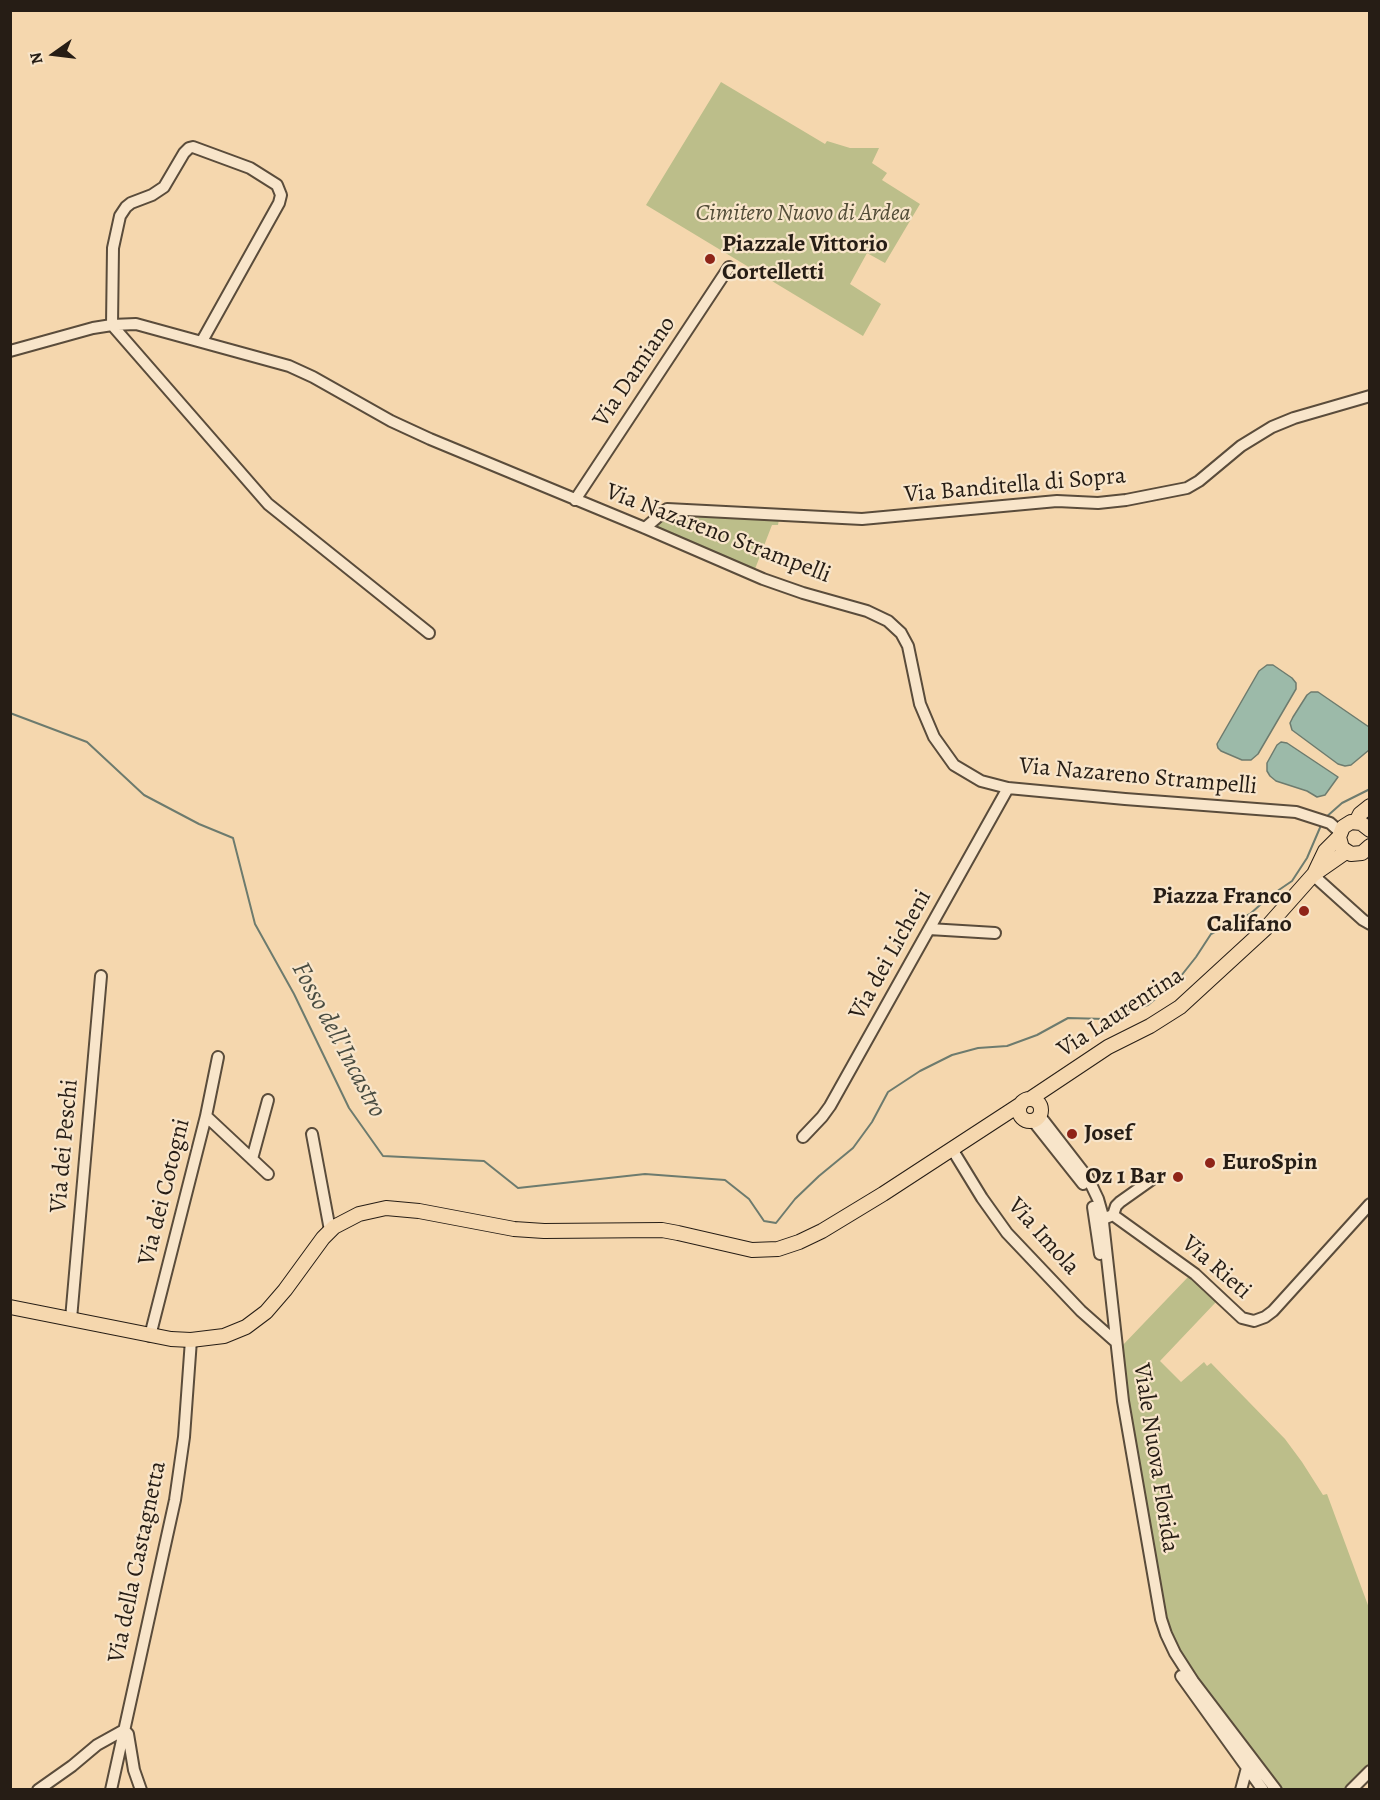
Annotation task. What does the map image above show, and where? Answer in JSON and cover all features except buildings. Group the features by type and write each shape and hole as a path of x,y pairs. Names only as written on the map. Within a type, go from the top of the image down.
{"main road":[{"path":"1356,822 1360,814 1370,806"},
{"path":"1370,830 1366,825 1356,822 1347,824 1336,831 1342,848 1346,852 1362,853 1370,846"},
{"name":"Via Laurentina","path":"1313,876 1336,831"},
{"name":"Via Laurentina","path":"1032,1111 1053,1084 1108,1047 1150,1026 1180,1007 1266,927 1313,876 1346,852"},
{"path":"10,1306 150,1336 191,1340 232,1334 259,1319 285,1290 330,1230 343,1221 364,1212 386,1208 420,1210 500,1227 662,1230 752,1250 783,1248 811,1236 883,1194 975,1133 1032,1111"}],"street":[{"path":"202,341 281,195 275,183 250,168 195,147 189,147 160,191 131,203 120,216 113,248 112,325 265,501 429,633"},
{"name":"Via Damiano","path":"575,500 729,267"},
{"name":"Via Nazareno Strampelli","path":"10,351 93,328 140,325 301,371 411,431 763,579 872,613 892,624 901,633 908,646 922,711 930,729 954,765 973,778 1008,788 1296,812 1310,816 1336,831"},
{"name":"Via Banditella di Sopra","path":"645,528 667,509 862,519 1057,501 1098,503 1126,500 1187,488 1199,481 1241,446 1272,427 1305,414 1370,396"},
{"name":"Via dei Licheni","path":"803,1137 830,1106 1008,788"},
{"path":"1313,876 1370,924"},
{"path":"929,929 995,933"},
{"name":"Via dei Peschi","path":"71,1319 101,976"},
{"name":"Via dei Cotogni","path":"150,1336 206,1116 218,1057"},
{"path":"252,1159 268,1100"},
{"name":"Viale Nuova Florida","path":"1032,1111 1088,1178 1108,1217 1112,1339 1117,1403 1157,1628 1180,1676 1263,1790"},
{"name":"Viale Nuova Florida","path":"1032,1111 1081,1180 1092,1203 1112,1339 1164,1630 1186,1672 1276,1790"},
{"path":"206,1116 268,1174"},
{"path":"312,1134 330,1230"},
{"name":"Via Imola","path":"952,1149 1003,1228 1075,1305 1112,1339"},
{"path":"1108,1217 1120,1202 1150,1180"},
{"name":"Via Rieti","path":"1108,1217 1195,1274 1242,1318 1254,1321 1271,1313 1370,1204"},
{"name":"Via della Castagnetta","path":"111,1790 175,1500 184,1437 191,1340"},
{"path":"38,1790 97,1745 124,1730 128,1734 134,1770 141,1790"},
{"path":"1241,1790 1250,1755"},
{"path":"1351,1790 1370,1771"}],"green space":[{"name":"Cimitero Nuovo di Ardea","path":"721,82 825,144 827,141 850,148 879,148 872,163 887,173 882,180 920,204 885,263 867,253 850,284 881,304 863,336 646,205"},
{"path":"670,513 779,519 778,525 772,525 755,569 654,525"},
{"path":"1189,1276 1216,1302 1160,1361 1181,1382 1204,1362 1207,1366 1211,1363 1285,1439 1323,1495 1327,1494 1369,1608 1369,1763 1344,1789 1280,1789 1184,1660 1167,1625 1121,1347"}],"shaded area":[{"path":"1267,665 1273,665 1292,678 1296,683 1296,689 1258,754 1251,760 1242,760 1221,751 1217,744 1259,671"},
{"path":"1311,692 1318,692 1369,727 1369,750 1351,765 1338,764 1292,730 1290,723 1293,717"},
{"path":"1281,742 1287,743 1338,777 1325,795 1317,797 1307,791 1276,781 1270,776 1267,763"}],"waterway":[{"name":"Fosso dell'Incastro","path":"10,713 87,742 144,795 199,824 233,838 255,924 294,994 349,1108 383,1156 484,1161 518,1188 645,1174 725,1180 749,1199 764,1221 776,1223 795,1199 853,1148 872,1122 888,1092 920,1071 952,1055 978,1048 1007,1046 1037,1035 1068,1018 1106,1019 1148,1005 1177,981 1211,934 1250,914 1292,881 1307,858 1322,823"},
{"name":"Fosso dell'Incastro","path":"1325,818 1342,803 1370,789"}],"place":[{"name":"Piazzale Vittorio Cortelletti","path":"710,259"},
{"name":"Piazza Franco Califano","path":"1304,911"},
{"name":"Josef","path":"1072,1134"},
{"name":"EuroSpin","path":"1210,1163"},
{"name":"Oz 1 Bar","path":"1178,1177"}]}
